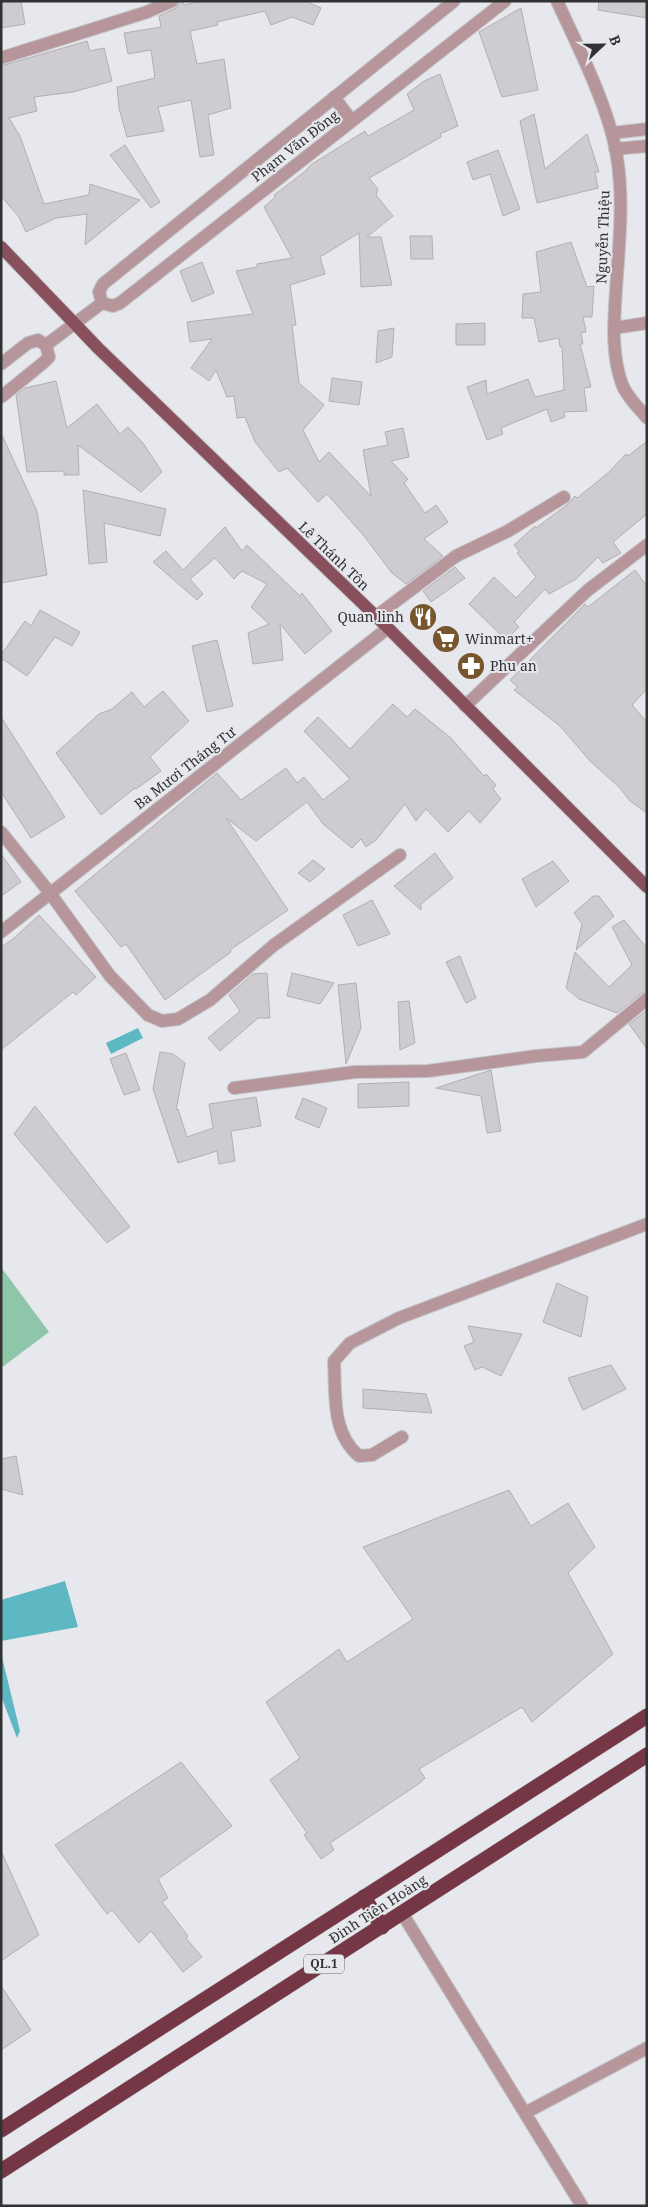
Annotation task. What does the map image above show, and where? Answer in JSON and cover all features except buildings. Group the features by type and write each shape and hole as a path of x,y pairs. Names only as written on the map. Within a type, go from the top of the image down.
{"highway":[{"name":"Đinh Tiên Hoàng","path":"1,2130 647,1716"},
{"name":"Đinh Tiên Hoàng","path":"1,2171 647,1755"},
{"path":"364,1897 382,1927"}],"main road":[{"name":"Lê Thánh Tôn","path":"1,247 98,348 388,628 647,887"}],"street":[{"path":"1,58 146,7 172,1"},
{"name":"Phạm Văn Đồng","path":"454,1 103,284 99,292 102,302 113,306 120,303 505,1"},
{"name":"Nguyễn Thiệu","path":"557,1 584,61 612,133 622,204 614,328 618,367 622,386 647,418"},
{"path":"334,97 352,121"},
{"path":"612,133 647,129"},
{"path":"615,149 647,146"},
{"path":"46,345 102,302"},
{"path":"614,328 647,323"},
{"path":"1,364 28,343 38,340 46,345 49,357 43,364 1,397"},
{"path":"375,616 456,556 508,531 564,497"},
{"path":"465,706 588,590 647,544"},
{"name":"Ba Mươi Tháng Tư","path":"1,932 388,628"},
{"path":"1,832 50,893 110,976 148,1015 162,1021 170,1021 185,1016 210,1000 274,945 400,856"},
{"path":"234,1088 355,1072 428,1071 536,1056 583,1052 647,999"},
{"path":"402,1437 372,1455 359,1456 343,1438 337,1418 334,1361 350,1342 399,1318 647,1224"},
{"path":"402,1914 582,2206"},
{"path":"525,2113 647,2048"}],"green space":[{"path":"1,1267 49,1332 1,1368"}],"water":[{"path":"138,1028 143,1038 111,1054 106,1043"},
{"path":"65,1581 78,1627 1,1641 1,1600"},
{"path":"1,1653 20,1731 17,1738 1,1696"}],"place":[{"name":"Quan linh","path":"423,617"},
{"name":"Winmart+","path":"446,639"},
{"name":"Phu an","path":"471,666"}]}
